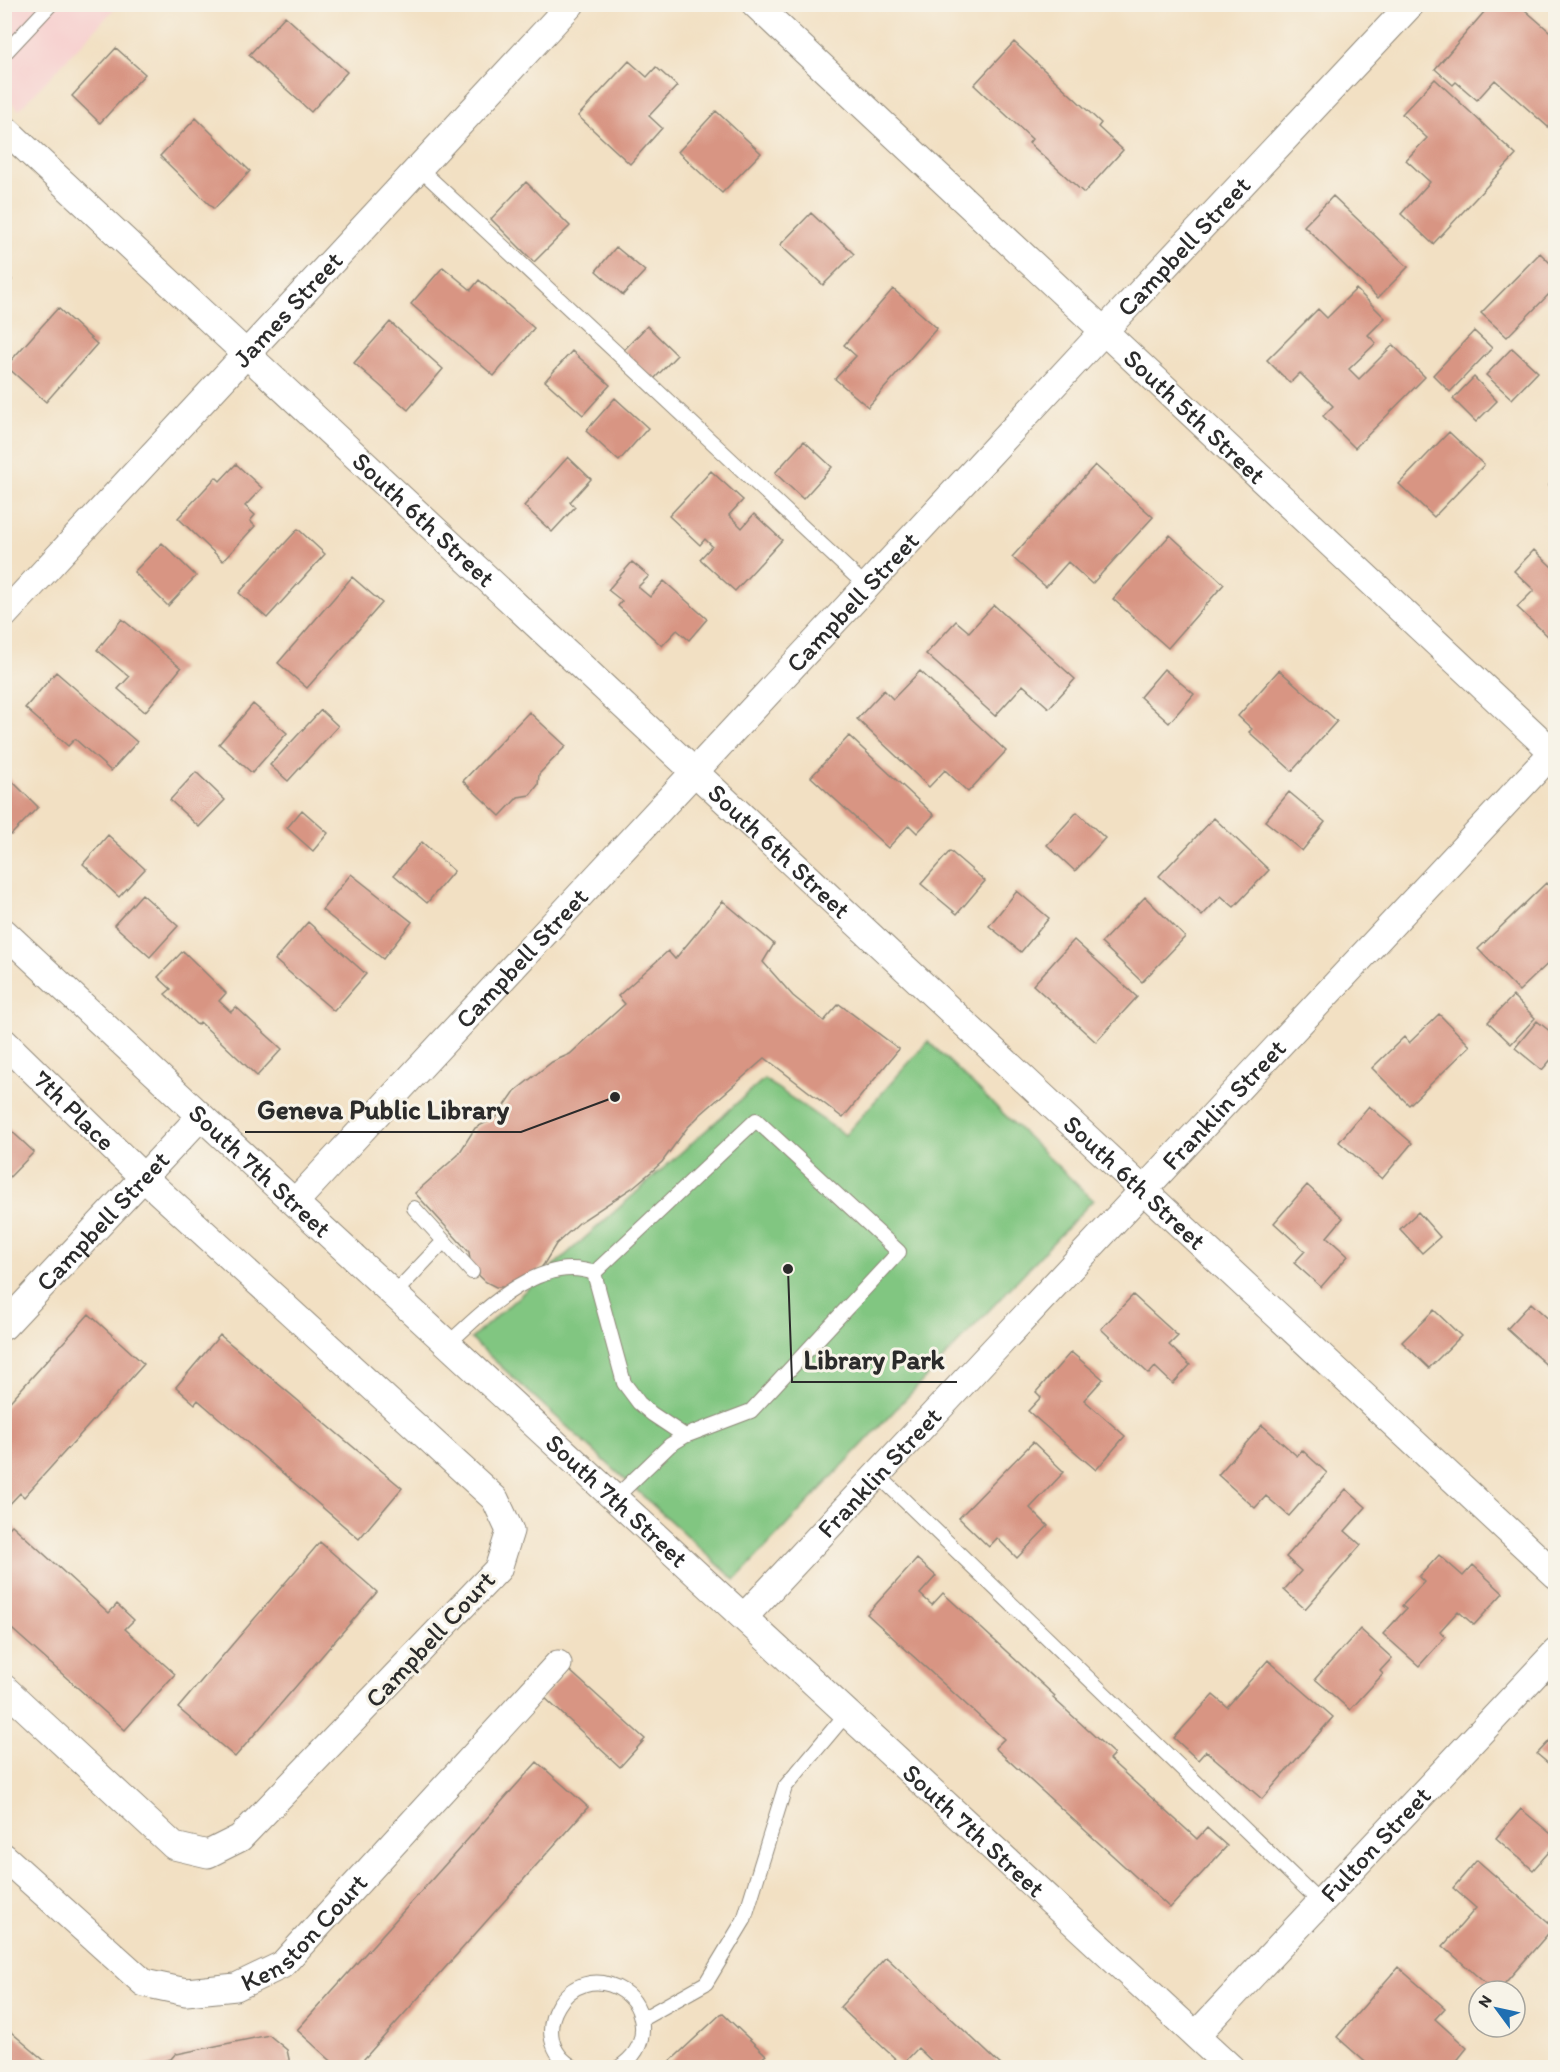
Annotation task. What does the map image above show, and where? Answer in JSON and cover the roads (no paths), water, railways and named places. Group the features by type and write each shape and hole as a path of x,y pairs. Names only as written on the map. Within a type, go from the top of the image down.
{"street":[{"name":"James Street","path":"4,615 571,4"},
{"name":"South 5th Street","path":"756,4 1103,332 1554,752"},
{"name":"Campbell Street","path":"295,1202 866,586 1411,4"},
{"name":"South 6th Street","path":"4,128 1556,1575"},
{"name":"Franklin Street","path":"744,1617 1554,752"},
{"name":"South 7th Street","path":"4,932 1231,2067"},
{"name":"7th Place","path":"4,1042 144,1178"},
{"name":"Campbell Street","path":"4,1326 201,1116"},
{"name":"Campbell Court","path":"4,1688 174,1846 208,1854 240,1838 498,1569 510,1531 495,1500 144,1178"},
{"name":"Fulton Street","path":"1196,2035 1556,1652"},
{"name":"Kenston Court","path":"4,1857 144,1983 186,1992 236,1987 282,1965 558,1664"}],"lane":[{"path":"4,54 51,4"},
{"path":"419,168 866,586"},
{"path":"594,1273 756,1120 899,1252 751,1411 685,1436 670,1445 615,1498"},
{"path":"414,1208 472,1272"},
{"path":"394,1294 444,1241"},
{"path":"448,1344 487,1308 536,1278 553,1270 568,1267 582,1268 594,1273"},
{"path":"594,1273 624,1383 639,1403 685,1436"},
{"path":"878,1475 1320,1902"},
{"path":"642,2019 706,1983 744,1920 785,1787 847,1713"},
{"path":"575,2067 560,2056 553,2042 551,2027 554,2013 561,2000 572,1990 586,1983 600,1982 615,1986 627,1994 637,2005 642,2019 642,2034 638,2049 628,2061 618,2067"}],"place":[{"name":"Geneva Public Library","path":"615,1097"},
{"name":"Library Park","path":"788,1269"}]}
